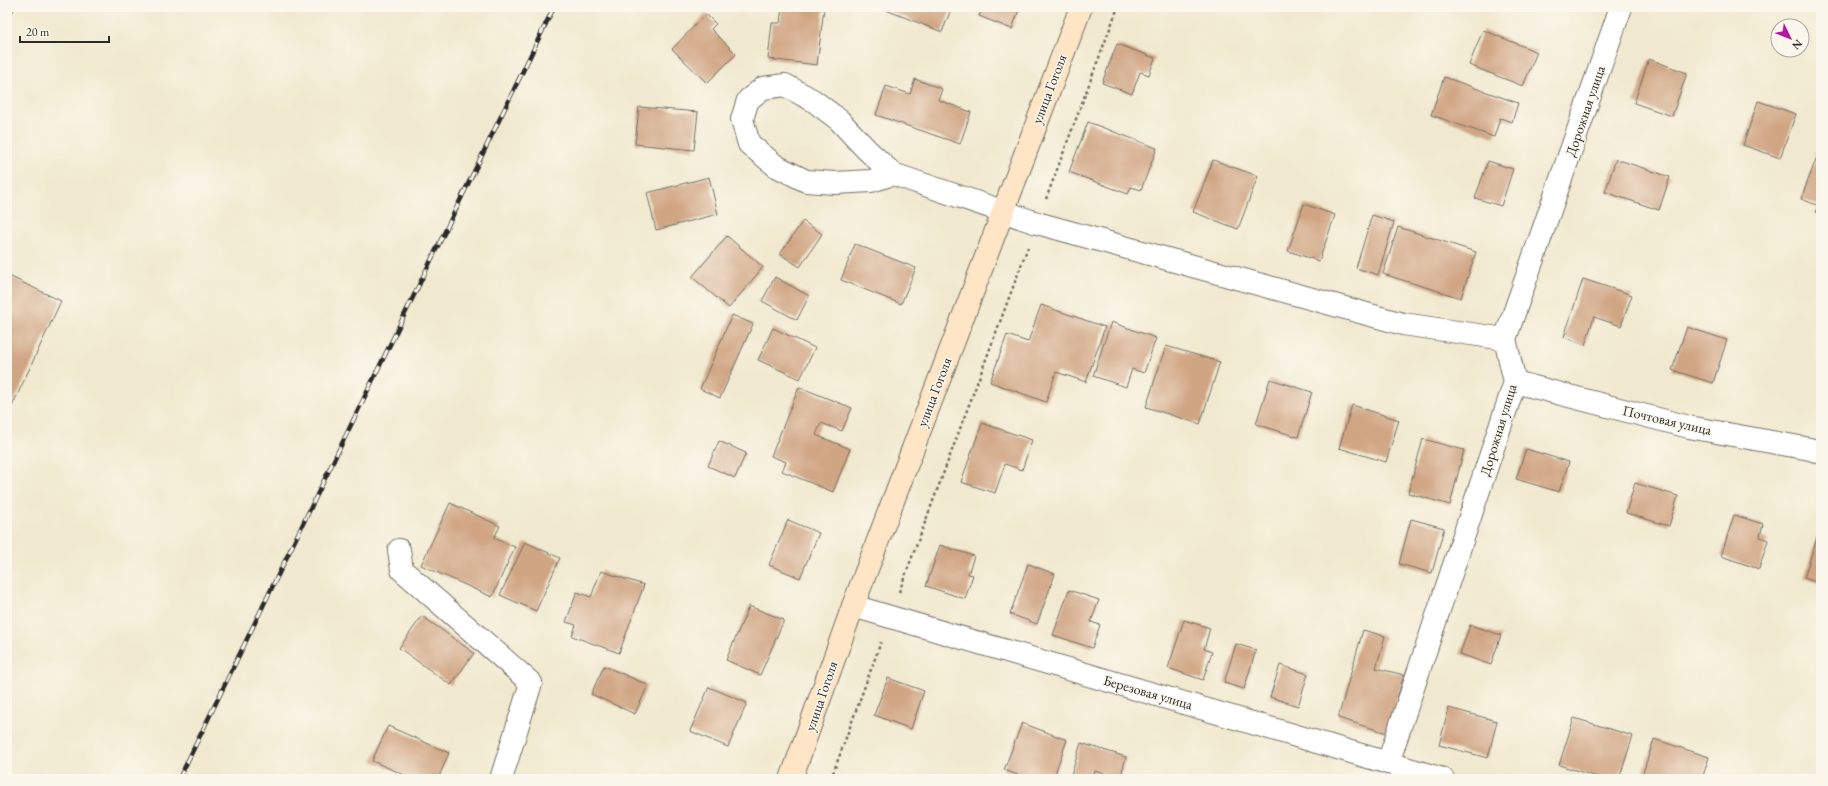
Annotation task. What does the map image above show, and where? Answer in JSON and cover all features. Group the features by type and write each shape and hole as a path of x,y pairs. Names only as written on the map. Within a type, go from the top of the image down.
{"main road":[{"name":"улица Гоголя","path":"791,779 852,606 1081,7"}],"street":[{"name":"Дорожная улица","path":"1388,763 1515,382 1505,339 1621,7"},
{"path":"894,174 871,181 835,183 806,181 776,166 749,144 742,119 748,100 763,88 785,85 814,101 839,120 866,149 894,174 1037,223 1403,324 1505,339"},
{"name":"Почтовая улица","path":"1515,382 1690,427 1810,449 1821,453"},
{"path":"399,550 402,570 531,683 501,779"},
{"name":"Березовая улица","path":"852,606 1443,779"}],"path":[{"path":"831,779 890,616 1118,7"}],"building":[{"path":"7,7 15,7 7,23"},
{"path":"782,7 824,8 817,65 768,59 772,23 780,23"},
{"path":"888,7 952,7 942,32 886,10"},
{"path":"983,7 1020,7 1012,29 979,16"},
{"path":"706,14 716,24 711,29 736,54 707,83 672,49"},
{"path":"1483,30 1537,52 1523,86 1469,65"},
{"path":"1117,44 1155,58 1149,75 1140,72 1132,94 1102,83"},
{"path":"1649,59 1687,73 1672,116 1634,103"},
{"path":"1444,77 1518,103 1512,122 1500,118 1494,137 1431,115"},
{"path":"915,79 942,89 938,100 971,112 960,144 876,115 886,86 910,94"},
{"path":"1758,101 1796,114 1780,158 1743,145"},
{"path":"639,107 698,112 694,150 635,144"},
{"path":"1088,122 1157,148 1141,190 1131,187 1128,194 1069,172"},
{"path":"1821,146 1821,214 1816,212 1819,206 1801,199"},
{"path":"1616,159 1670,177 1659,210 1605,192"},
{"path":"1213,160 1258,176 1238,229 1193,212"},
{"path":"1488,161 1513,169 1501,206 1475,198"},
{"path":"709,177 718,214 656,230 647,193"},
{"path":"1304,204 1335,215 1319,261 1288,251"},
{"path":"1372,215 1394,222 1378,275 1356,268"},
{"path":"803,221 822,234 800,267 780,254"},
{"path":"1398,227 1476,252 1461,298 1383,274"},
{"path":"727,236 763,267 729,308 692,277"},
{"path":"855,244 916,268 901,304 841,280"},
{"path":"7,275 61,301 7,417"},
{"path":"775,277 809,296 797,320 762,301"},
{"path":"1583,279 1632,295 1621,326 1594,317 1585,345 1564,337"},
{"path":"1041,305 1105,327 1086,382 1056,372 1046,402 990,382 1007,335 1028,342"},
{"path":"732,315 753,324 720,398 700,389"},
{"path":"1111,322 1156,338 1144,373 1132,369 1126,387 1093,376"},
{"path":"1687,327 1727,340 1713,383 1672,370"},
{"path":"773,328 815,348 800,379 758,360"},
{"path":"1166,346 1220,362 1200,424 1146,407"},
{"path":"1270,379 1312,392 1298,437 1256,424"},
{"path":"799,387 852,408 842,431 821,423 816,435 850,449 833,492 782,471 786,462 771,456"},
{"path":"1352,405 1399,420 1386,462 1339,448"},
{"path":"982,423 1032,440 1022,470 1005,464 995,493 961,482"},
{"path":"1423,439 1464,450 1450,505 1408,493"},
{"path":"719,441 746,453 735,478 708,466"},
{"path":"1526,449 1569,462 1559,492 1516,479"},
{"path":"1635,483 1678,496 1669,526 1626,513"},
{"path":"450,503 500,526 494,538 515,547 492,597 421,565"},
{"path":"1734,515 1763,524 1760,537 1768,540 1759,569 1721,556"},
{"path":"1411,519 1444,528 1432,573 1399,564"},
{"path":"788,520 819,533 800,578 769,565"},
{"path":"1817,537 1821,538 1821,584 1804,578"},
{"path":"525,542 560,558 536,611 500,595"},
{"path":"940,545 974,556 968,574 973,575 965,599 926,586"},
{"path":"1028,564 1055,574 1037,624 1010,614"},
{"path":"601,571 644,585 619,653 572,636 576,625 566,622 577,592 591,597"},
{"path":"1069,590 1099,600 1091,622 1100,625 1092,648 1053,635"},
{"path":"749,606 784,620 760,675 726,660"},
{"path":"422,616 474,653 451,685 399,648"},
{"path":"1184,620 1210,628 1204,649 1212,652 1203,680 1168,668"},
{"path":"1470,625 1501,635 1491,665 1460,654"},
{"path":"1363,630 1385,636 1376,668 1404,675 1387,733 1338,718"},
{"path":"1236,644 1256,650 1244,689 1224,683"},
{"path":"1280,665 1308,674 1298,706 1270,697"},
{"path":"604,666 648,685 635,714 591,694"},
{"path":"888,678 924,691 911,729 874,715"},
{"path":"709,687 747,703 728,747 690,731"},
{"path":"1449,708 1497,721 1488,758 1439,745"},
{"path":"1574,718 1633,736 1619,779 1604,779 1559,765"},
{"path":"1022,723 1067,740 1053,779 1029,779 1004,770"},
{"path":"388,726 449,753 438,779 414,779 372,761"},
{"path":"1654,739 1709,757 1702,779 1641,779"},
{"path":"1081,743 1126,757 1120,779 1095,771 1093,779 1070,779"}],"railway":[{"path":"179,779 554,7"}]}
